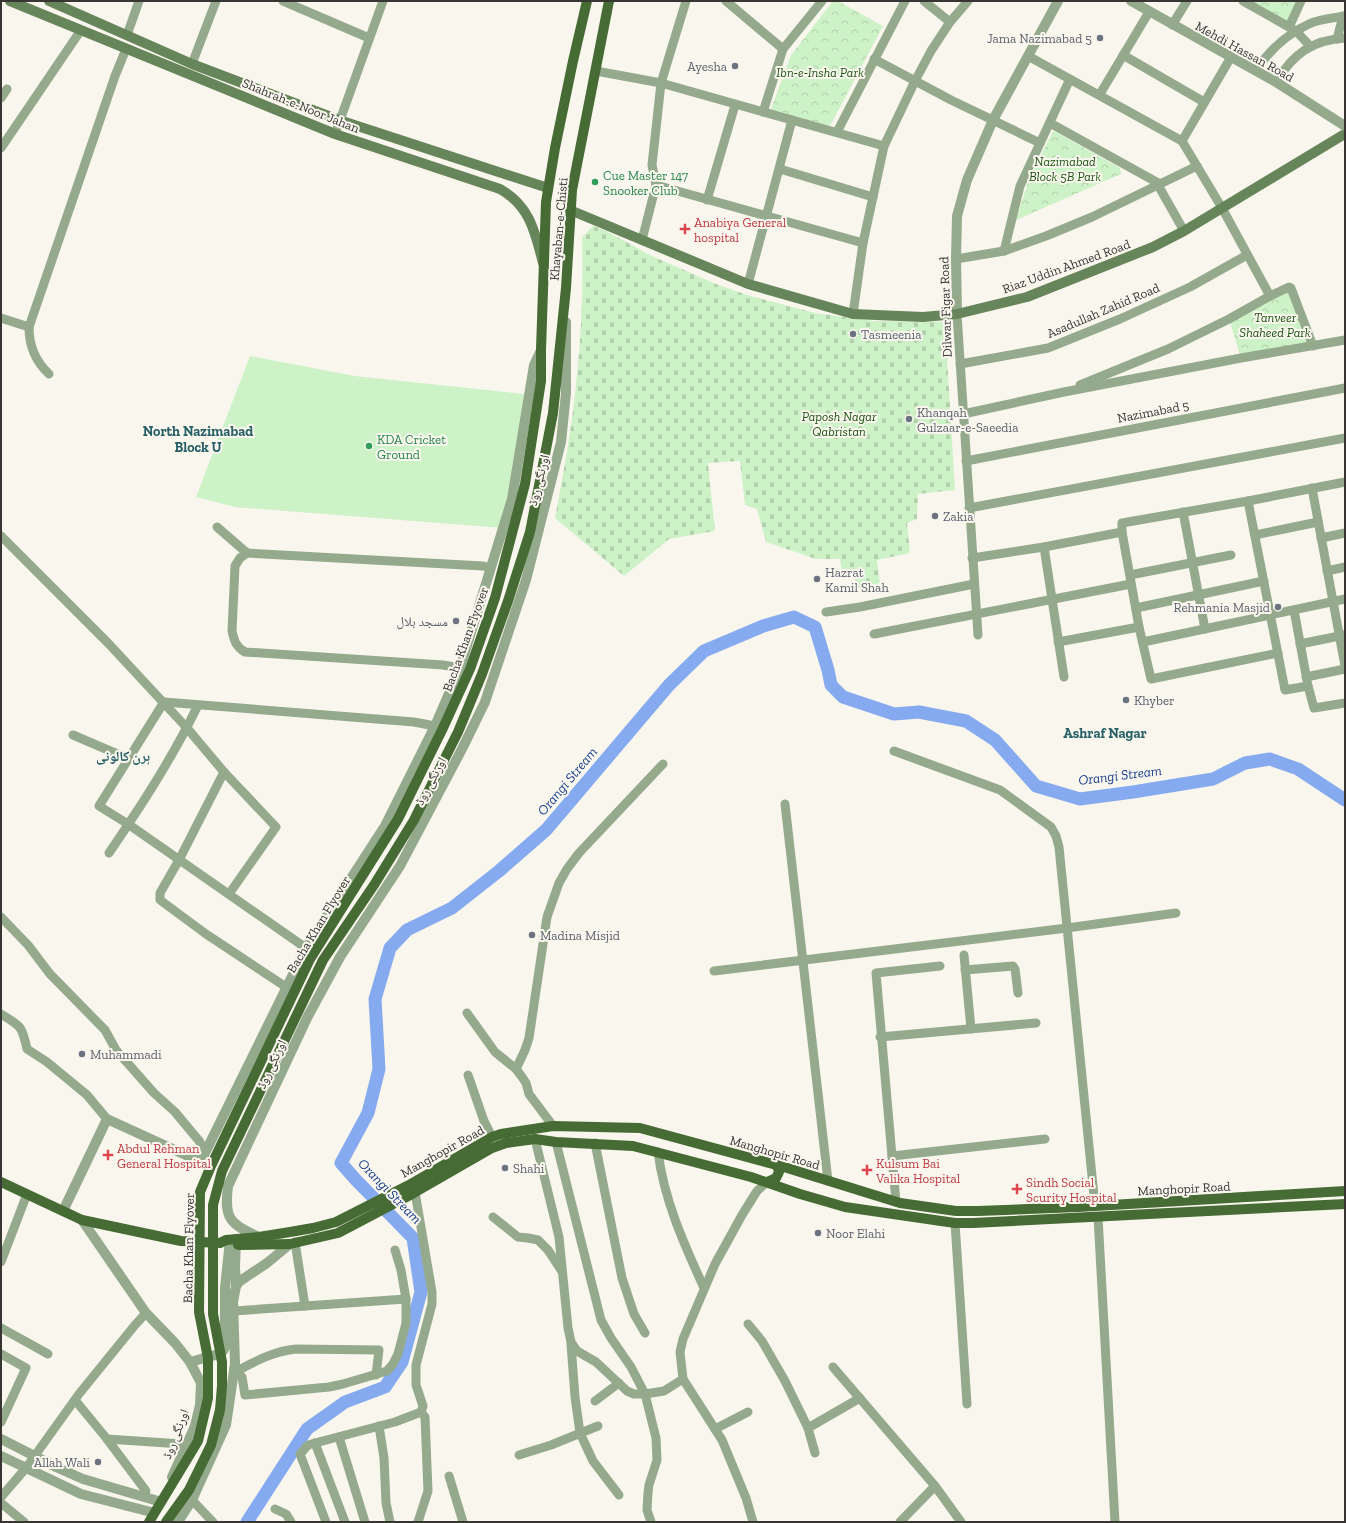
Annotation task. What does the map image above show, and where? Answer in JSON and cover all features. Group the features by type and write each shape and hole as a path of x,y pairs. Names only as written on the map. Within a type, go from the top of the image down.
{"main road":[{"name":"Shahrah-e-Noor Jahan","path":"10,1 335,134 500,189 506,192 524,210 533,229 544,267"},
{"name":"Shahrah-e-Noor Jahan","path":"49,1 66,4 127,35 192,64 339,120 548,188"},
{"path":"46,16 49,1"},
{"name":"Khayaban-e-Chisti","path":"537,410 541,381 545,220 548,188 573,61 588,1"},
{"name":"Khayaban-e-Chisti","path":"553,413 566,288 572,190 609,1"},
{"name":"Riaz Uddin Ahmed Road","path":"570,210 748,284 853,314 923,317 957,314 1027,297 1153,247 1184,231 1222,208 1344,131"},
{"name":"Bacha Khan Flyover","path":"150,1517 198,1441 208,1398 208,1358 199,1312 200,1192 310,959 398,819 458,696 495,598 501,578 525,484 537,410"},
{"name":"Bacha Khan Flyover","path":"166,1522 189,1490 211,1445 220,1410 222,1368 213,1314 213,1205 222,1171 323,960 374,885 414,820 458,732 482,674 508,601 530,532 553,413"},
{"name":"Manghopir Road","path":"231,1243 313,1228 336,1222 412,1190 492,1137 501,1134 553,1126 640,1128 777,1165 896,1202 956,1211 1095,1206 1345,1191"},
{"name":"Manghopir Road","path":"1,1182 82,1220 181,1241 231,1243 293,1243 338,1233 412,1190 492,1148 506,1143 535,1139 556,1142 634,1146 751,1177 822,1201 845,1207 955,1223 1345,1204"},
{"path":"767,1182 773,1181 778,1176 779,1172 777,1165"},
{"path":"785,1189 783,1185 784,1176 790,1169"}],"street":[{"path":"127,35 139,1"},
{"path":"192,64 216,1"},
{"path":"283,1 369,38"},
{"path":"335,134 383,1"},
{"path":"642,240 656,185 652,165 661,83 686,1"},
{"path":"726,1 783,50"},
{"path":"763,112 783,50 822,1"},
{"path":"837,132 905,1"},
{"path":"924,1 950,22"},
{"path":"853,314 863,244 884,146 931,51 950,22 968,1"},
{"name":"Dilwar Figar Road","path":"978,635 957,314 957,216 967,180 993,120 1058,1"},
{"name":"Mehdi Hassan Road","path":"1131,1 1276,82 1344,131"},
{"path":"1172,25 1187,1"},
{"path":"1243,1 1293,29 1310,46"},
{"path":"1256,70 1263,60 1293,29 1301,1"},
{"path":"1100,94 1149,12"},
{"path":"1276,82 1285,67 1293,58 1310,46 1341,39 1344,16 1293,29"},
{"path":"1,148 81,30"},
{"path":"49,374 36,359 29,337 28,327 115,76 126,49"},
{"path":"1123,55 1204,102"},
{"path":"1028,56 1100,94 1182,141 1222,208 1270,296"},
{"path":"1182,141 1231,57"},
{"path":"874,59 951,100 1040,143"},
{"path":"596,71 661,83 884,146"},
{"path":"1004,251 1020,186 1070,79"},
{"path":"1,98 7,89"},
{"path":"707,200 735,105"},
{"path":"748,284 792,120"},
{"path":"1050,122 1159,185 1184,231"},
{"path":"956,259 1004,251 1046,236 1092,217 1197,166"},
{"path":"780,169 872,197"},
{"path":"656,185 863,244"},
{"name":"Asadullah Zahid Road","path":"960,364 1048,348 1120,319 1190,287 1247,255"},
{"path":"1064,392 1168,349 1289,287 1291,288 1314,346"},
{"name":"اورنگی روڈ","path":"259,1237 244,1231 233,1223 227,1214 226,1199 228,1186 307,1018 340,957 400,866 462,749 485,702 526,580 561,442 566,393 566,288"},
{"path":"1,318 28,327"},
{"path":"963,414 1064,392 1241,358 1345,340"},
{"name":"اورنگی روڈ","path":"204,1155 306,948 385,826 435,726 460,668 512,498 534,365 541,350"},
{"name":"Nazimabad 5","path":"966,461 1345,388"},
{"path":"969,508 1345,438"},
{"path":"1278,653 1152,679 1150,678 1130,580 1122,532 1122,523 1345,482"},
{"path":"1312,488 1332,602 1342,635 1345,666"},
{"path":"1248,501 1285,690 1307,681 1345,669"},
{"path":"1183,512 1205,629"},
{"path":"1255,535 1318,522"},
{"path":"217,527 247,553 483,566 491,568"},
{"path":"972,558 1044,547 1122,532"},
{"path":"1321,538 1345,533"},
{"path":"1,536 108,643 164,702 224,772 276,827 229,894"},
{"path":"1044,547 1064,677"},
{"path":"247,553 240,558 235,566 232,631 234,641 240,649 245,652 444,665 460,668"},
{"path":"874,634 976,613 1052,600 1192,563 1231,555"},
{"path":"1327,571 1345,567"},
{"path":"1136,608 1264,581"},
{"path":"826,612 860,607 974,584"},
{"path":"1143,642 1345,599"},
{"path":"1294,610 1307,681 1314,708 1345,703"},
{"path":"1058,642 1139,627"},
{"path":"1300,644 1342,635"},
{"path":"164,702 198,706 414,722 435,726"},
{"path":"164,702 100,806 306,948"},
{"path":"109,853 187,728 198,706"},
{"path":"73,735 128,759"},
{"path":"894,751 1000,790 1051,828 1056,836 1059,847 1095,1206"},
{"path":"516,1069 529,1038 547,916 558,883 579,853 663,764"},
{"path":"224,772 179,860 160,893 160,900 162,903 206,934 286,987"},
{"path":"785,804 828,1180"},
{"path":"714,971 1067,928 1176,913"},
{"path":"1,917 28,945 50,974 105,1030 116,1050 154,1093 175,1112 200,1142 204,1155 188,1156 107,1119 87,1095 47,1062 27,1049 23,1031 17,1024 1,1014"},
{"path":"964,955 971,1029"},
{"path":"896,1202 880,1037 876,973 940,966"},
{"path":"966,970 1013,966 1015,968 1018,993"},
{"path":"467,1013 495,1052 516,1069 526,1083 529,1094 553,1126"},
{"path":"880,1037 1036,1023"},
{"path":"468,1075 484,1121 492,1137"},
{"path":"63,1211 107,1119"},
{"path":"535,1139 559,1237 580,1433 593,1461 619,1495"},
{"path":"892,1156 1045,1139"},
{"path":"556,1142 601,1320 631,1368 645,1394 656,1438 657,1460 649,1485 647,1510 650,1519 660,1522"},
{"path":"595,1143 622,1278 634,1314 645,1333"},
{"path":"658,1152 661,1174 675,1223 704,1288"},
{"path":"753,1522 736,1471 715,1429 683,1379 681,1346 715,1264 742,1215 758,1191 767,1182"},
{"path":"412,1190 432,1292 432,1304 416,1365 416,1385 422,1406 421,1412 425,1417 428,1491 418,1522"},
{"path":"1,1262 27,1194"},
{"path":"493,1217 518,1237 538,1240 548,1250 562,1273"},
{"path":"1098,1217 1116,1522"},
{"name":"اورنگی روڈ","path":"82,1220 146,1313 190,1362 201,1383 200,1405 195,1426 171,1481 150,1517 145,1522"},
{"path":"955,1223 967,1404"},
{"path":"231,1243 235,1267 236,1286"},
{"path":"190,1362 219,1354 225,1347 225,1288 231,1243"},
{"path":"178,1522 192,1500 226,1425 235,1370 234,1292 236,1286 240,1281 293,1243 305,1306"},
{"path":"235,1370 242,1377 245,1395 329,1387 387,1371 393,1364 398,1354 406,1323 406,1299 401,1270 395,1250"},
{"path":"234,1311 406,1299"},
{"path":"1,1497 26,1468 75,1400 135,1324 146,1313"},
{"path":"748,1324 762,1341 774,1361 808,1428 815,1453"},
{"path":"1,1328 48,1354"},
{"path":"571,1342 577,1351 596,1362 627,1391 634,1394 664,1391 683,1379"},
{"path":"235,1370 271,1354 285,1350 379,1350 376,1375"},
{"path":"1,1354 26,1368 3,1416"},
{"path":"833,1367 935,1486 961,1522"},
{"path":"595,1401 618,1383"},
{"path":"808,1428 860,1398"},
{"path":"75,1400 107,1439 146,1491 144,1496"},
{"path":"326,1522 300,1454 308,1445 379,1426 421,1412"},
{"path":"715,1429 748,1412"},
{"path":"379,1426 384,1458 386,1503 390,1522"},
{"path":"519,1455 550,1445 598,1426"},
{"path":"339,1436 365,1522"},
{"path":"1,1439 83,1479 158,1501"},
{"path":"107,1439 182,1444"},
{"path":"315,1443 345,1522"},
{"path":"1,1456 81,1494 150,1517"},
{"path":"449,1476 461,1522"},
{"path":"900,1522 935,1486"},
{"path":"192,1500 213,1522"},
{"path":"1,1503 24,1522"},
{"path":"275,1509 286,1514 291,1522"}],"green space":[{"name":"Ibn-e-Insha Park","path":"833,1 838,1 883,26 831,124 828,126 771,109 791,55"},
{"path":"1243,1 1301,1 1289,27"},
{"name":"Nazimabad Block 5B Park","path":"1054,131 1120,168 1121,174 1016,220 1029,179"},
{"name":"Paposh Nagar Qabristan","path":"593,226 606,231 652,256 716,284 747,295 815,313 873,321 945,322 955,490 918,494 917,519 907,523 910,553 877,560 880,583 857,588 853,572 842,575 840,559 816,559 766,542 757,509 745,505 740,461 708,463 715,531 669,539 624,576 555,518 571,428 579,357 582,306 582,237"},
{"name":"Tanveer Shaheed Park","path":"1291,288 1313,346 1241,358 1229,319"},
{"name":"KDA Cricket Ground","path":"250,356 355,376 533,395 503,528 235,507 196,497"}],"waterway":[{"name":"Orangi Stream","path":"247,1522 307,1429 345,1402 385,1387 402,1362 421,1292 413,1238 341,1163 368,1113 379,1069 375,999 390,948 407,930 452,908 499,871 546,830 669,685 704,651 763,626 794,617 815,627 831,685 843,697 894,714 919,712 966,721 995,740 1036,786 1080,799 1213,779 1245,763 1270,759 1298,769 1345,800"}],"place":[{"name":"Jama Nazimabad 5","path":"1100,38"},
{"name":"Ayesha","path":"735,66"},
{"name":"Cue Master 147 Snooker Club","path":"595,182"},
{"name":"Anabiya General hospital","path":"685,229"},
{"name":"Tasmeenia","path":"853,334"},
{"name":"Khanqah Gulzaar-e-Saeedia","path":"909,419"},
{"name":"KDA Cricket Ground","path":"369,446"},
{"name":"Zakia","path":"935,516"},
{"name":"Hazrat Kamil Shah","path":"817,579"},
{"name":"Rehmania Masjid","path":"1278,607"},
{"name":"مسجد بلال","path":"456,621"},
{"name":"Khyber","path":"1126,700"},
{"name":"Madina Misjid","path":"532,935"},
{"name":"Muhammadi","path":"82,1054"},
{"name":"Abdul Rehman General Hospital","path":"108,1155"},
{"name":"Shahi","path":"505,1168"},
{"name":"Kulsum Bai Valika Hospital","path":"867,1170"},
{"name":"Sindh Social Scurity Hospital","path":"1017,1189"},
{"name":"Noor Elahi","path":"818,1233"},
{"name":"Allah Wali","path":"98,1462"}],"district":[{"name":"North Nazimabad Block U","path":"198,440"},
{"name":"Ashraf Nagar","path":"1105,733"},
{"name":"ہرن کالونی","path":"123,756"}]}
